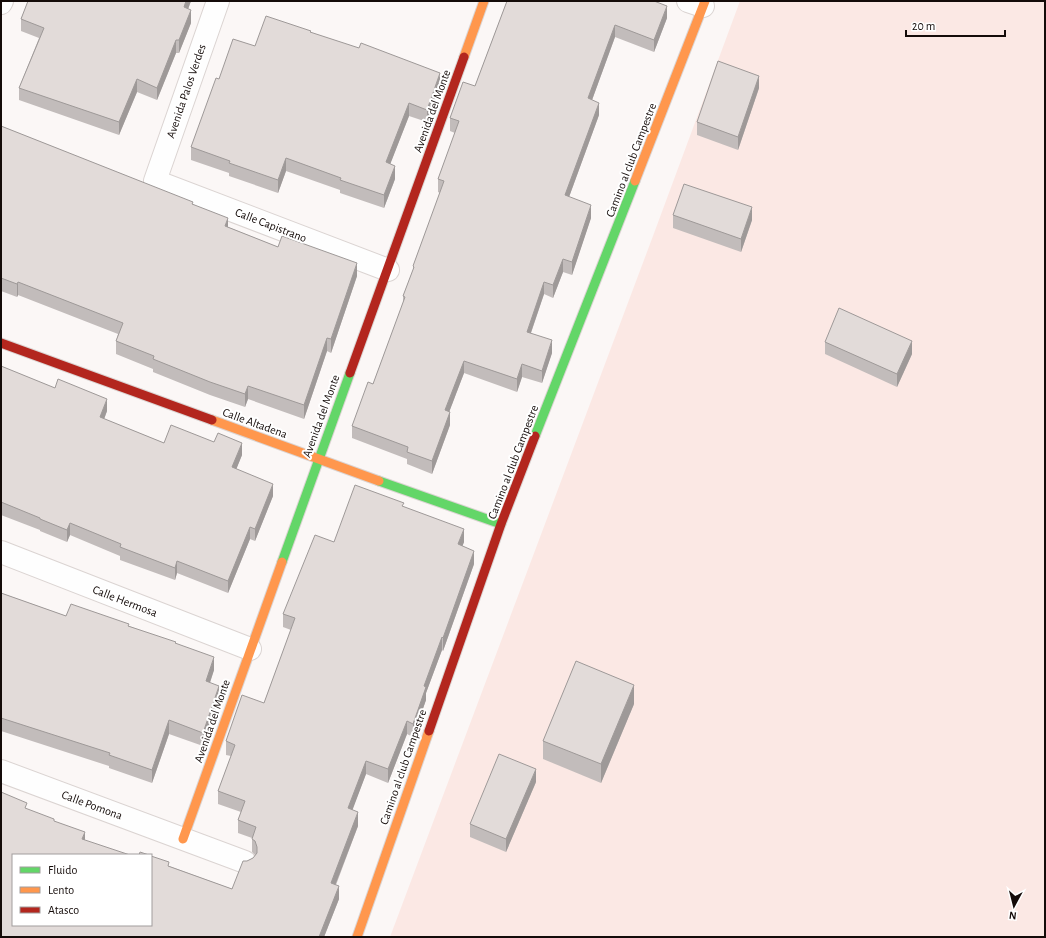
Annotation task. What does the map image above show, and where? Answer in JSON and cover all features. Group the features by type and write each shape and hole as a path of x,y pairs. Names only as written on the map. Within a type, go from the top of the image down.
{"street":[{"name":"Avenida Palos Verdes","path":"155,181 218,1"},
{"name":"Avenida del Monte","path":"183,839 318,459 388,270 484,1"},
{"name":"Camino al club Campestre","path":"357,937 501,524 699,3"},
{"name":"Calle Capistrano","path":"155,181 388,270"},
{"name":"Calle Altadena","path":"1,343 501,524"},
{"name":"Calle Hermosa","path":"1,552 250,649"},
{"name":"Calle Pomona","path":"1,771 245,862"}],"shaded area":[{"path":"740,1 1045,1 1045,937 390,937 653,236"}],"building":[{"path":"28,1 186,1 184,7 191,10 179,40 176,40 157,88 137,79 119,122 19,88 44,28 21,19"},
{"path":"507,1 654,1 667,6 654,40 615,25 588,98 599,103 565,195 591,205 572,262 563,259 553,285 544,282 527,332 552,340 542,371 522,364 517,379 464,361 445,410 450,412 432,461 407,452 408,447 352,426 368,382 373,384 405,297 403,296 414,267 413,266 444,181 438,179 459,121 450,118 463,82 475,86"},
{"path":"266,16 359,48 361,43 440,73 427,110 409,103 386,162 395,166 384,195 340,180 341,178 286,158 278,180 229,163 230,161 191,147 216,78 219,79 233,39 255,46"},
{"path":"718,61 759,76 738,137 697,122"},
{"path":"1,126 193,202 192,204 228,218 225,226 278,247 282,236 357,263 331,339 327,338 304,405 248,386 245,394 210,382 153,359 154,356 116,341 123,323 18,282 17,284 1,278"},
{"path":"684,184 752,207 741,239 673,215"},
{"path":"839,308 912,341 897,374 825,342"},
{"path":"1,366 55,388 58,379 107,399 100,417 164,443 171,425 214,442 218,433 242,443 232,467 273,484 255,529 250,527 228,581 177,561 175,568 120,547 121,544 70,523 67,530 1,502"},
{"path":"355,485 404,503 402,506 464,529 458,544 474,551 424,686 426,687 413,724 407,721 388,769 366,761 348,808 358,812 331,883 339,886 319,937 1,937 1,792 27,803 25,808 54,819 54,821 85,832 82,839 127,854 12,854 12,926 152,926 152,856 169,862 168,866 232,889 243,861 253,858 257,853 257,847 255,841 252,839 256,827 238,820 245,801 218,791 235,745 226,741 242,695 264,703 295,618 283,614 315,535 334,542"},
{"path":"1,593 66,616 71,604 129,624 128,626 176,642 175,643 214,657 206,681 219,686 203,733 169,720 152,770 109,755 110,753 1,718"},
{"path":"576,661 634,685 601,764 543,741"},
{"path":"499,754 536,769 506,839 470,824"}],"traffic: fast":[{"path":"535,436 635,181"},
{"path":"282,562 350,373"},
{"path":"379,481 501,524"}],"traffic: slow":[{"path":"464,57 484,1"},
{"path":"635,181 705,1"},
{"path":"212,420 379,481"},
{"path":"183,839 282,562"},
{"path":"357,937 429,731"}],"traffic: jam":[{"path":"350,373 464,57"},
{"path":"1,343 212,420"},
{"path":"429,731 501,524 535,436"}]}
